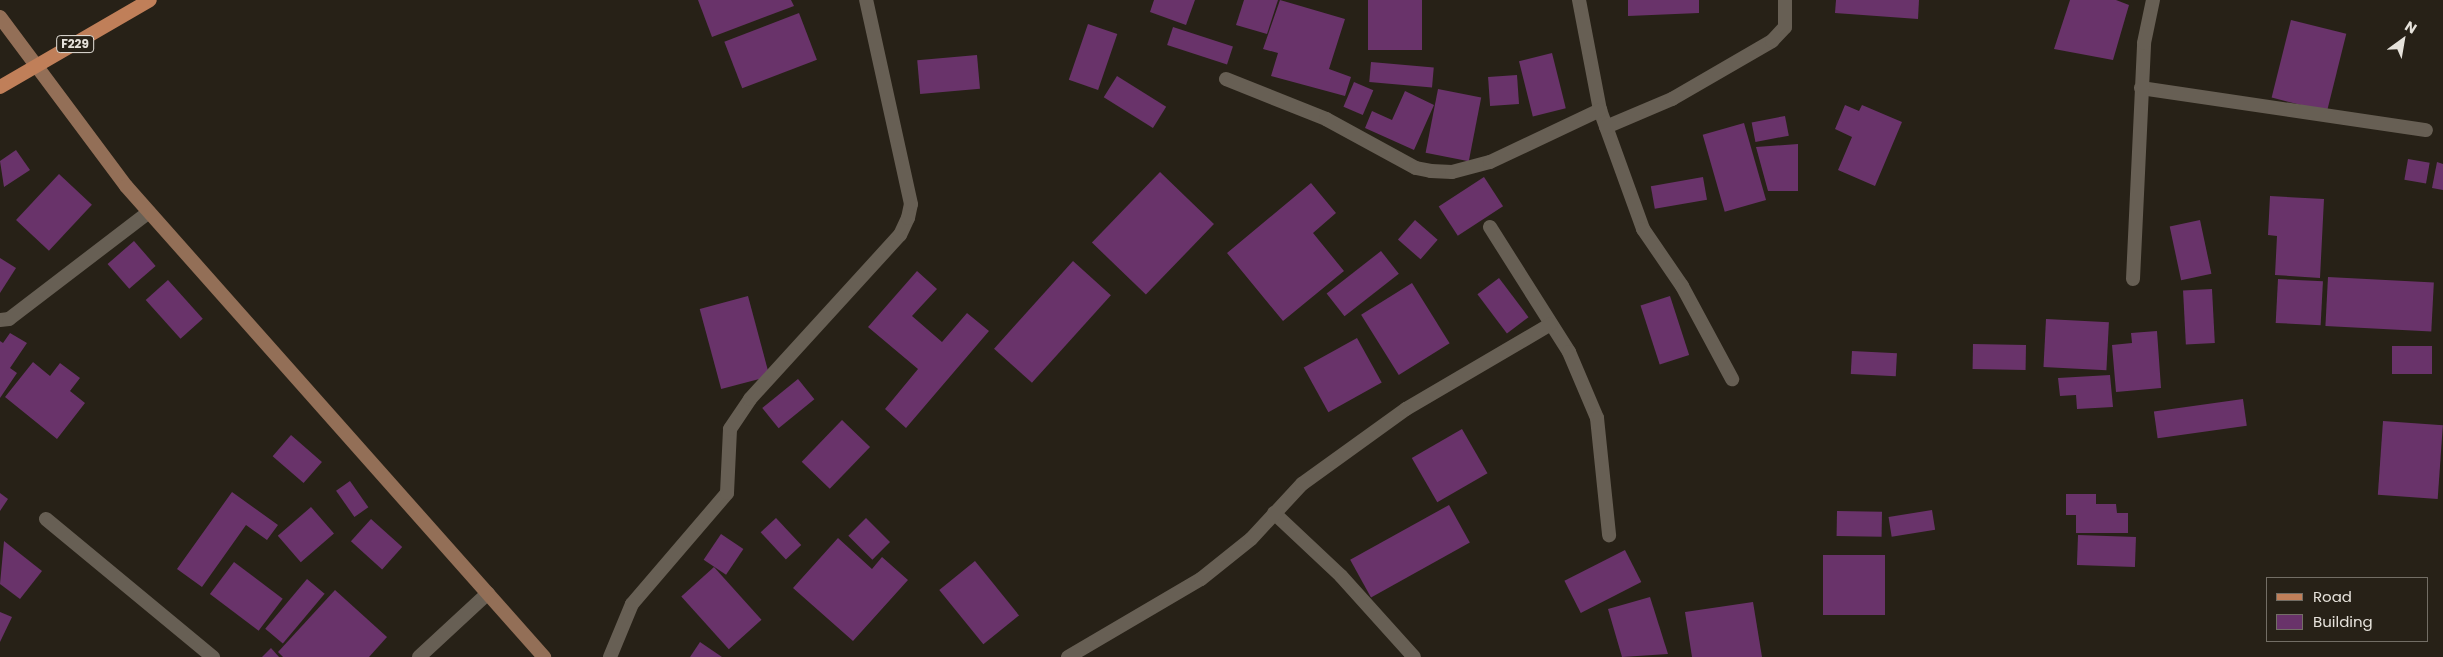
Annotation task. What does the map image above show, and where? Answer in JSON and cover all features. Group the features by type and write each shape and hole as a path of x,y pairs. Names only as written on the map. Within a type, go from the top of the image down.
{"main road":[{"name":"F229","path":"0,87 150,0"},
{"path":"0,17 35,68 149,212 544,657"}],"street":[{"path":"610,657 632,604 727,493 730,429 750,399 900,235 908,218 911,204 883,60 866,0"},
{"path":"1579,0 1600,110 1643,228 1682,286 1732,378"},
{"path":"1606,127 1672,99 1772,41 1785,27 1786,0"},
{"path":"2134,279 2141,88 2153,0"},
{"path":"1226,79 1326,119 1416,168 1431,171 1452,172 1490,162 1600,110"},
{"path":"2141,88 2426,130"},
{"path":"0,320 8,319 149,212"},
{"path":"1490,227 1569,352 1597,418 1609,535"},
{"path":"1068,657 1201,579 1274,513 1302,484 1406,409 1551,324"},
{"path":"1274,513 1341,576 1414,657"},
{"path":"46,518 213,657"},
{"path":"420,657 488,593"}],"building":[{"path":"698,0 791,0 794,6 712,37"},
{"path":"1154,0 1195,0 1186,25 1150,12"},
{"path":"1244,0 1278,0 1267,34 1236,25"},
{"path":"1280,0 1345,19 1329,69 1351,77 1345,96 1271,76 1278,53 1263,49"},
{"path":"1368,0 1422,0 1422,50 1368,50"},
{"path":"1628,0 1699,0 1699,13 1628,16"},
{"path":"1836,0 1919,0 1918,19 1835,13"},
{"path":"2070,0 2116,0 2129,5 2113,60 2054,49"},
{"path":"799,13 817,60 742,88 724,42"},
{"path":"2291,20 2346,34 2327,111 2272,98"},
{"path":"1088,24 1117,34 1098,90 1069,80"},
{"path":"1173,27 1233,46 1227,65 1167,45"},
{"path":"1552,53 1566,108 1533,117 1519,61"},
{"path":"977,55 980,89 920,94 917,60"},
{"path":"1371,62 1434,67 1432,87 1369,82"},
{"path":"1517,75 1519,104 1490,106 1488,77"},
{"path":"1117,76 1166,107 1153,128 1104,97"},
{"path":"1354,82 1373,90 1363,115 1343,107"},
{"path":"1438,89 1481,97 1469,161 1426,153"},
{"path":"1405,91 1434,105 1414,150 1365,128 1372,111 1392,120"},
{"path":"1845,105 1859,111 1862,105 1902,122 1875,186 1838,170 1852,137 1835,129"},
{"path":"1785,116 1789,136 1755,142 1752,122"},
{"path":"1744,123 1766,200 1725,212 1703,135"},
{"path":"1798,144 1798,191 1768,191 1756,147"},
{"path":"16,150 30,170 4,187 0,161"},
{"path":"2408,159 2430,163 2426,184 2404,180"},
{"path":"2437,162 2443,164 2443,190 2432,188"},
{"path":"1160,172 1214,224 1146,295 1092,242"},
{"path":"59,174 92,205 49,251 16,220"},
{"path":"1484,177 1503,206 1458,236 1439,206"},
{"path":"1703,177 1707,200 1655,209 1651,186"},
{"path":"1311,183 1336,213 1313,233 1344,271 1283,321 1227,253"},
{"path":"2270,196 2324,199 2320,278 2275,275 2277,236 2268,235"},
{"path":"1415,220 1438,240 1421,259 1398,240"},
{"path":"2200,220 2211,274 2181,280 2170,226"},
{"path":"134,241 156,266 129,289 108,264"},
{"path":"1381,251 1399,274 1344,316 1327,293"},
{"path":"0,258 16,268 0,293"},
{"path":"1073,261 1111,295 1032,383 994,349"},
{"path":"917,271 937,289 912,316 942,342 967,313 989,331 906,428 885,409 918,369 868,327"},
{"path":"2328,277 2434,283 2431,331 2325,326"},
{"path":"1499,278 1528,317 1507,333 1477,294"},
{"path":"2278,279 2323,281 2321,325 2276,323"},
{"path":"168,280 203,319 181,339 146,300"},
{"path":"1412,283 1450,343 1399,375 1361,315"},
{"path":"2212,289 2215,343 2186,344 2183,291"},
{"path":"748,296 769,376 721,389 700,309"},
{"path":"1670,296 1689,355 1660,365 1641,306"},
{"path":"2046,319 2109,322 2106,370 2043,367"},
{"path":"2157,331 2161,388 2116,392 2112,345 2132,343 2131,333"},
{"path":"10,333 27,343 10,368 17,373 0,398 0,341 3,343"},
{"path":"1357,338 1382,383 1328,412 1304,368"},
{"path":"1973,344 2026,345 2026,370 1973,369"},
{"path":"2392,346 2432,346 2432,374 2392,374"},
{"path":"1852,351 1897,353 1896,376 1851,374"},
{"path":"33,362 50,376 60,363 80,378 70,391 85,403 57,439 5,397"},
{"path":"2110,375 2113,407 2077,409 2076,395 2060,396 2058,378"},
{"path":"798,379 814,399 779,428 762,408"},
{"path":"2243,399 2247,426 2158,438 2154,412"},
{"path":"842,420 870,447 830,489 802,462"},
{"path":"2383,421 2443,425 2438,499 2378,495"},
{"path":"1462,429 1488,473 1437,502 1412,458"},
{"path":"291,435 322,462 304,483 273,456"},
{"path":"350,481 368,507 354,517 336,491"},
{"path":"232,492 278,525 267,540 246,525 202,587 177,569"},
{"path":"0,493 8,499 0,511"},
{"path":"2066,494 2096,494 2096,504 2116,504 2117,513 2128,513 2128,533 2076,533 2076,515 2066,515"},
{"path":"1449,505 1470,543 1371,597 1350,560"},
{"path":"311,507 334,533 301,562 278,536"},
{"path":"1932,510 1935,530 1892,537 1889,517"},
{"path":"1837,511 1882,512 1882,537 1837,536"},
{"path":"776,518 801,545 786,559 761,532"},
{"path":"866,518 890,542 872,560 848,536"},
{"path":"371,519 402,547 382,569 351,541"},
{"path":"721,534 743,549 726,575 704,560"},
{"path":"2078,535 2136,537 2135,567 2077,565"},
{"path":"838,538 872,569 882,557 908,580 853,641 793,588"},
{"path":"4,541 42,571 20,599 0,584"},
{"path":"1625,550 1641,582 1581,613 1564,581"},
{"path":"1823,555 1885,555 1885,615 1823,615"},
{"path":"975,561 1019,615 983,644 939,590"},
{"path":"234,562 283,599 259,631 210,594"},
{"path":"714,567 762,620 729,649 681,596"},
{"path":"307,579 325,594 283,644 265,629"},
{"path":"335,590 387,637 369,657 283,657 278,652"},
{"path":"1650,597 1668,654 1622,657 1608,609"},
{"path":"1753,602 1762,657 1692,657 1685,612"},
{"path":"0,612 12,617 0,642"},
{"path":"700,642 722,657 690,657"},
{"path":"271,648 279,657 262,657"}]}
